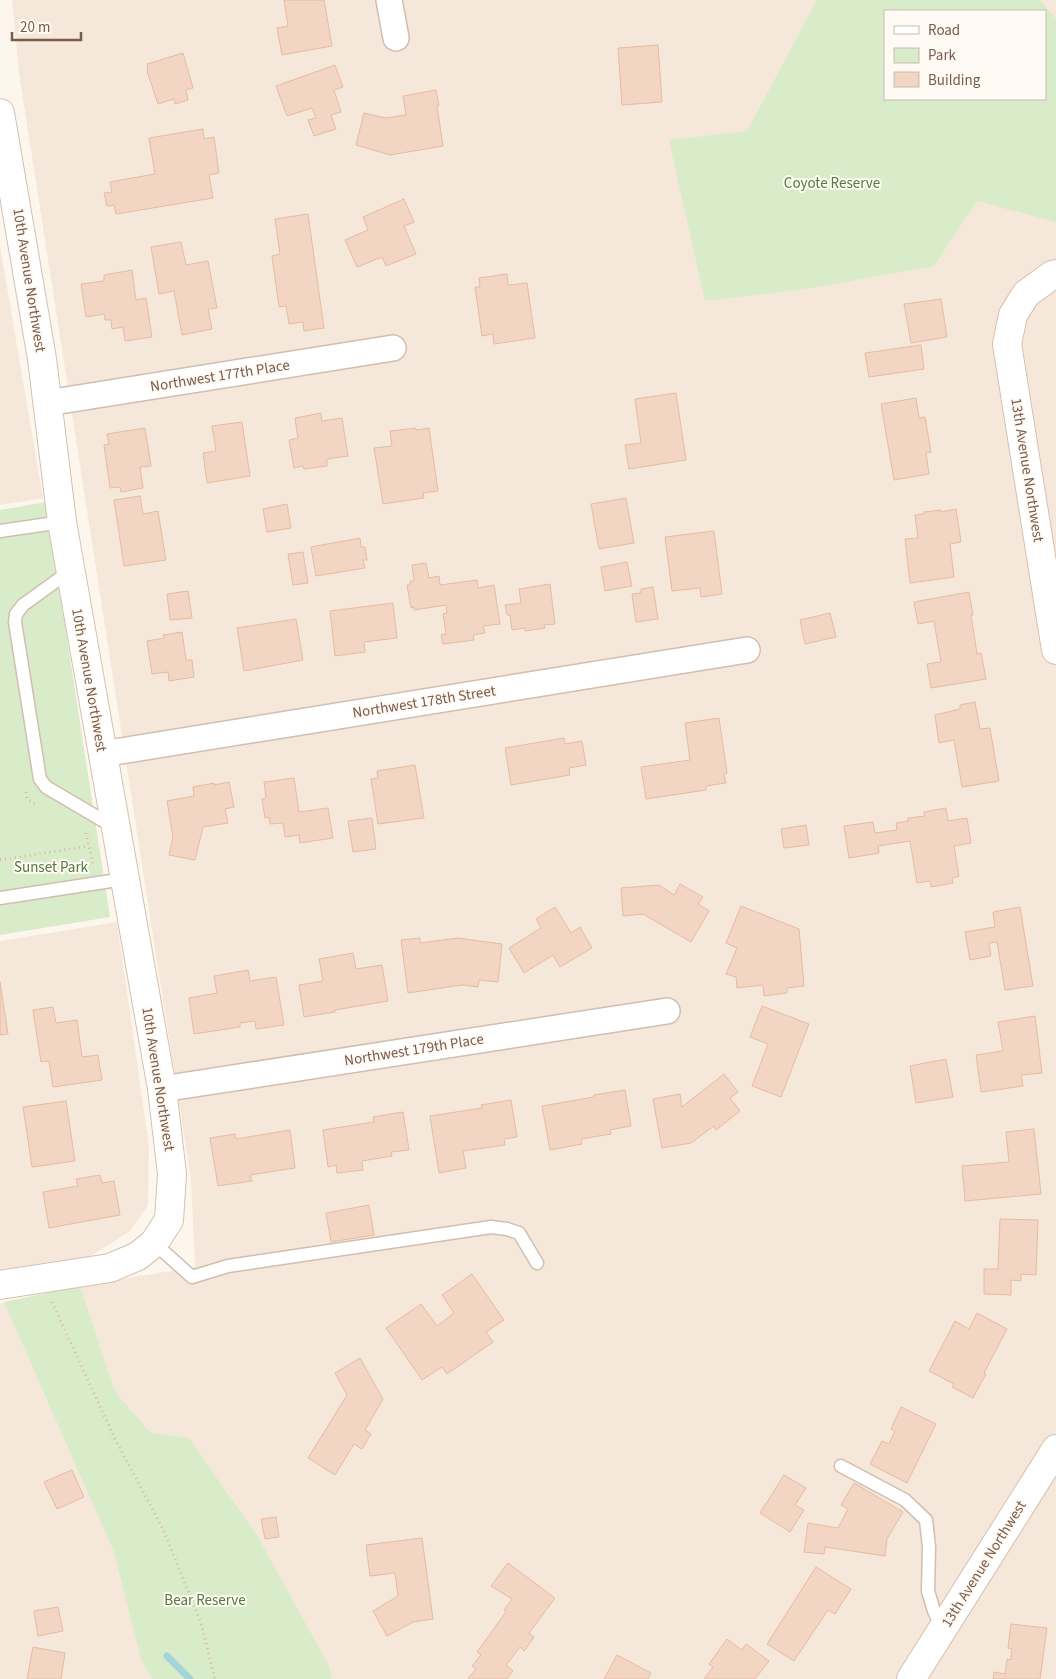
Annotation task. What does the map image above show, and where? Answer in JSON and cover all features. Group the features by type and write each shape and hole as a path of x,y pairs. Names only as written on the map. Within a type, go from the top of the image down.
{"street":[{"path":"389,0 396,38"},
{"name":"10th Avenue Northwest","path":"0,113 42,359 62,522 70,571 162,1089 172,1174 169,1220 154,1243"},
{"name":"13th Avenue Northwest","path":"1056,274 1026,294 1013,315 1007,344 1056,650"},
{"name":"Northwest 177th Place","path":"47,403 393,348"},
{"name":"Northwest 178th Street","path":"102,754 747,650"},
{"name":"Northwest 179th Place","path":"162,1089 667,1011"},
{"path":"0,1285 110,1268 138,1256 154,1243"},
{"name":"13th Avenue Northwest","path":"911,1679 1056,1449"}],"lane":[{"path":"0,531 62,522"},
{"path":"70,571 23,605 16,614 15,622 40,779 46,787 115,828"},
{"path":"0,898 124,879"},
{"path":"154,1243 192,1277 228,1266 491,1227 507,1229 518,1233 537,1263"},
{"path":"841,1466 905,1500 926,1520 929,1547 928,1590 934,1611 943,1629"}],"path":[{"path":"0,860 89,846"},
{"path":"41,1278 115,1439 163,1529 201,1623 216,1679"}],"shaded area":[{"path":"12,0 1056,0 1056,1679 0,1679 0,1303 80,1286 195,1267 191,1180 19,73"},
{"path":"0,246 43,498 0,505"},
{"path":"117,922 149,1146 148,1205 130,1231 81,1262 0,1273 0,941"}],"green space":[{"name":"Coyote Reserve","path":"817,0 1040,0 1056,19 1056,222 977,201 934,266 806,289 705,301 669,140 747,131"},
{"name":"Sunset Park","path":"46,502 110,917 0,935 0,510"},
{"name":"Bear Reserve","path":"80,1286 115,1392 151,1433 189,1438 258,1537 329,1666 332,1679 153,1679 142,1662 114,1552 4,1302"}],"building":[{"path":"284,0 324,0 332,46 282,55 277,28 288,26"},
{"path":"658,45 662,102 622,105 618,48"},
{"path":"183,53 193,88 186,90 188,100 175,104 174,99 158,104 147,71 147,64"},
{"path":"335,65 343,87 334,90 341,112 331,115 336,129 314,136 308,120 316,118 312,108 287,116 276,86"},
{"path":"436,90 443,146 390,155 356,145 364,113 385,118 406,115 403,96"},
{"path":"203,129 204,139 214,137 219,173 209,175 213,198 116,214 114,205 107,206 104,193 112,192 110,182 155,174 149,138"},
{"path":"404,199 414,222 404,226 416,254 386,266 382,257 357,267 345,240 368,230 363,217"},
{"path":"308,214 324,328 304,331 303,322 289,324 286,306 279,307 272,256 280,254 275,219"},
{"path":"181,242 186,265 208,261 217,308 208,309 212,329 182,335 174,291 159,294 151,247"},
{"path":"132,270 136,300 146,298 152,337 125,341 123,327 112,329 111,320 105,320 104,314 86,317 81,284 104,281 104,275"},
{"path":"507,274 508,285 527,283 535,338 494,344 493,334 482,336 475,287 480,287 479,278"},
{"path":"941,299 947,337 911,343 904,304"},
{"path":"921,345 924,369 869,377 865,353"},
{"path":"676,393 686,460 629,469 625,445 641,443 635,399"},
{"path":"916,398 919,418 925,417 931,452 926,453 929,474 894,480 881,404"},
{"path":"321,413 322,421 342,418 348,456 327,459 327,466 304,469 303,466 294,468 289,440 298,438 295,418"},
{"path":"242,422 250,476 207,483 203,453 216,451 212,426"},
{"path":"145,428 151,466 140,467 143,488 121,492 120,487 110,488 104,445 109,444 107,434"},
{"path":"416,428 416,430 429,428 438,491 423,493 424,498 383,504 374,448 392,446 390,431"},
{"path":"140,496 143,514 158,511 166,560 124,566 114,500"},
{"path":"626,498 634,543 599,549 591,504"},
{"path":"287,504 291,528 267,532 263,509"},
{"path":"956,509 961,542 950,544 954,577 910,583 905,539 918,538 915,515 924,514 924,512 941,510 941,512"},
{"path":"714,531 722,594 701,597 700,588 672,591 665,537"},
{"path":"360,538 361,547 365,547 367,560 363,560 365,568 316,576 311,547"},
{"path":"303,552 308,583 293,585 288,554"},
{"path":"627,562 632,586 605,591 601,567"},
{"path":"426,563 429,578 439,576 440,585 477,580 478,588 494,585 500,624 483,626 485,633 473,635 474,640 443,644 441,635 446,634 443,614 447,613 446,605 414,610 414,607 411,608 407,585 410,585 410,581 414,581 412,565"},
{"path":"550,584 555,624 544,625 545,628 525,631 525,628 512,630 510,615 507,615 505,605 521,603 519,589"},
{"path":"653,587 658,619 636,622 632,594 641,593 641,589"},
{"path":"188,591 192,618 170,620 167,594"},
{"path":"969,592 977,654 981,653 986,679 931,688 927,664 941,662 934,621 918,624 914,602"},
{"path":"393,603 397,638 364,642 365,652 335,656 330,611"},
{"path":"830,613 836,637 805,644 800,620"},
{"path":"296,619 303,660 244,671 237,628"},
{"path":"182,632 186,660 192,660 194,677 169,681 168,672 152,674 147,641 164,638 163,635"},
{"path":"975,702 980,729 990,728 999,781 962,787 954,740 939,743 935,715 960,709 960,705"},
{"path":"719,718 727,773 724,774 726,783 706,786 706,790 646,799 641,767 690,760 685,723"},
{"path":"564,738 565,744 582,741 586,765 569,768 570,775 511,785 505,748"},
{"path":"415,765 424,818 378,824 371,779 378,778 377,771"},
{"path":"294,778 299,812 328,808 333,838 300,843 299,835 285,837 283,823 270,824 269,817 265,818 262,799 266,798 264,782"},
{"path":"229,782 234,807 225,809 228,823 203,827 195,860 169,855 173,837 167,801 194,796 193,787"},
{"path":"946,808 948,821 967,818 971,843 954,846 959,876 952,878 953,883 931,887 930,881 917,883 910,841 878,846 879,853 849,858 844,826 873,822 875,833 897,830 896,823 908,821 908,818 925,816 924,812"},
{"path":"372,818 376,849 353,852 348,821"},
{"path":"806,825 809,845 784,848 781,829"},
{"path":"680,884 703,897 698,904 709,911 691,942 643,914 623,916 621,888 659,885 674,895"},
{"path":"741,906 799,929 804,986 787,988 787,993 764,996 763,985 737,988 736,977 726,974 737,948 726,943"},
{"path":"555,907 571,933 580,927 592,948 560,967 553,955 524,973 509,948 541,928 536,919"},
{"path":"1020,907 1033,986 1005,990 997,942 989,943 991,956 970,960 965,932 995,927 993,912"},
{"path":"420,938 420,943 458,938 502,944 498,982 479,980 478,987 462,985 408,993 401,940"},
{"path":"353,953 356,969 382,965 388,1001 304,1017 299,985 323,981 319,959"},
{"path":"248,970 250,981 276,977 284,1025 256,1029 255,1021 240,1023 240,1027 194,1034 189,998 217,993 214,976"},
{"path":"0,982 8,1034 0,1035"},
{"path":"762,1006 809,1024 781,1097 752,1086 768,1044 750,1037"},
{"path":"53,1007 56,1023 77,1020 82,1057 98,1055 102,1080 53,1087 49,1061 41,1062 33,1010"},
{"path":"1035,1016 1042,1073 1021,1075 1023,1086 981,1092 976,1055 1003,1051 998,1022"},
{"path":"946,1059 953,1097 916,1103 910,1066"},
{"path":"724,1074 738,1092 730,1098 740,1111 716,1130 714,1126 691,1143 662,1148 653,1099 680,1094 682,1107"},
{"path":"625,1090 631,1126 610,1130 611,1134 581,1139 582,1144 550,1150 542,1106"},
{"path":"511,1100 517,1137 504,1139 505,1145 463,1151 466,1168 439,1173 430,1116 482,1108 481,1105"},
{"path":"66,1101 75,1161 32,1167 23,1107"},
{"path":"403,1112 409,1150 391,1152 392,1156 362,1161 363,1170 337,1173 336,1165 328,1167 323,1130 374,1122 373,1117"},
{"path":"1034,1129 1041,1194 965,1201 962,1166 1009,1162 1006,1132"},
{"path":"290,1130 295,1168 250,1175 252,1181 218,1186 210,1138 235,1134 236,1139"},
{"path":"100,1175 102,1183 114,1181 120,1215 49,1228 43,1192 78,1186 76,1179"},
{"path":"369,1205 374,1235 331,1242 326,1213"},
{"path":"1000,1219 1038,1220 1036,1275 1021,1274 1021,1281 1011,1280 1011,1295 984,1294 984,1269 998,1269"},
{"path":"472,1274 504,1320 486,1332 493,1342 447,1374 442,1367 422,1380 386,1328 421,1304 437,1326 454,1313 442,1295"},
{"path":"977,1313 1007,1329 973,1398 952,1387 954,1384 929,1371 955,1321 969,1329"},
{"path":"360,1358 383,1399 365,1430 371,1434 362,1449 354,1444 335,1475 308,1458 347,1395 335,1373"},
{"path":"901,1407 936,1424 907,1483 870,1464 882,1441 889,1444 895,1431 891,1429"},
{"path":"72,1470 84,1497 57,1509 44,1482"},
{"path":"784,1475 806,1488 795,1505 804,1510 790,1532 760,1513"},
{"path":"854,1483 903,1512 887,1539 885,1556 825,1547 824,1554 804,1552 808,1523 838,1528 848,1509 841,1505"},
{"path":"276,1517 279,1537 265,1539 261,1519"},
{"path":"422,1538 433,1619 413,1622 387,1636 373,1611 398,1596 395,1573 370,1576 366,1545"},
{"path":"508,1563 555,1598 529,1633 534,1637 524,1651 520,1647 506,1665 513,1671 507,1679 468,1679 476,1669 472,1666 481,1655 477,1652 506,1612 504,1610 512,1599 491,1586"},
{"path":"816,1567 851,1589 835,1614 828,1610 794,1661 767,1644"},
{"path":"58,1607 63,1631 38,1636 34,1611"},
{"path":"1011,1624 1047,1628 1040,1679 993,1679 994,1672 1005,1674 1007,1659 1011,1660 1012,1649 1008,1648"},
{"path":"727,1639 742,1650 746,1644 769,1661 755,1679 704,1679 713,1667 709,1664"},
{"path":"33,1647 65,1653 61,1679 27,1679"},
{"path":"617,1655 651,1673 648,1679 604,1679"}],"waterway":[{"path":"167,1656 190,1679"}]}
